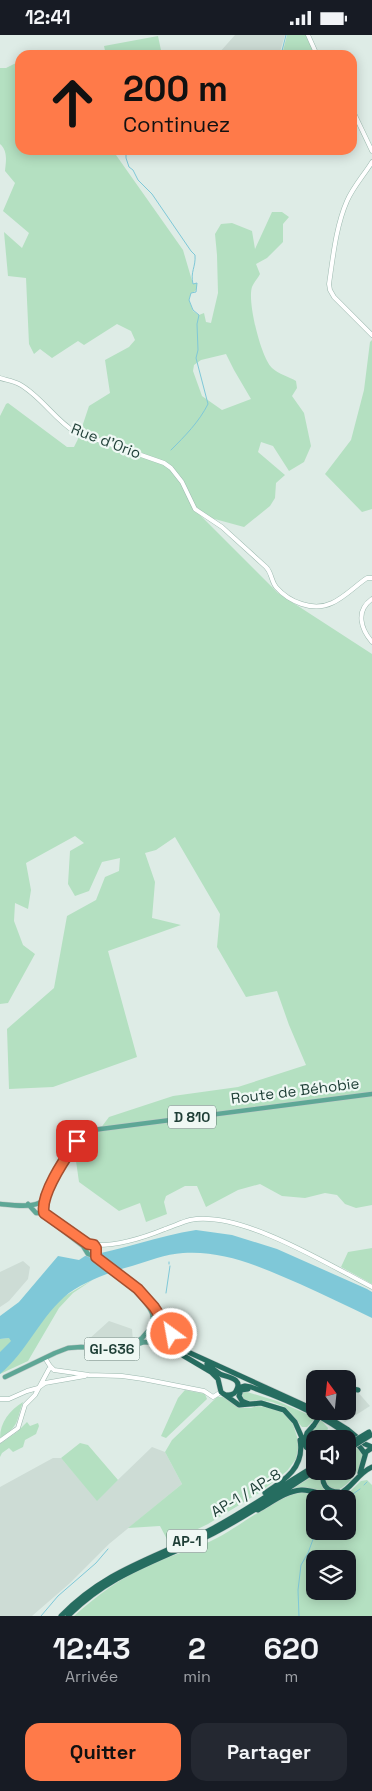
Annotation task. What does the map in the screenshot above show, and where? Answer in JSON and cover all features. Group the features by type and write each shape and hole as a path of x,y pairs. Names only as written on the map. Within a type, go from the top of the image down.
{"highway":[{"path":"170,1338 177,1347 226,1377 255,1383"},
{"path":"162,1343 208,1369 216,1377 223,1393 239,1405 261,1403 281,1408 290,1414 306,1447"},
{"path":"177,1347 306,1405"},
{"path":"219,1384 226,1377"},
{"path":"235,1379 238,1383 236,1390 238,1401 249,1404"},
{"path":"223,1393 231,1395 236,1390 248,1386 324,1419 361,1447 368,1464 372,1466 358,1475 346,1489 339,1493 331,1495 309,1490 296,1490 234,1519"},
{"path":"249,1404 240,1399 240,1393 243,1389 266,1393"},
{"path":"304,1444 306,1436 316,1420"},
{"path":"333,1420 347,1429 364,1444 372,1447 365,1456 358,1475"},
{"path":"297,1426 304,1430 312,1427"},
{"path":"234,1519 278,1485 294,1469 301,1451 297,1426"},
{"path":"356,1442 371,1433"},
{"name":"AP-1 / AP-8","path":"62,1616 83,1596 114,1574 234,1519 306,1472"},
{"name":"AP-1 / AP-8","path":"68,1616 93,1593 116,1578 203,1538 306,1476"},
{"path":"323,1480 323,1483 328,1490 337,1492 346,1489"}],"main road":[{"name":"Route de Béhobie","path":"42,1210 47,1194 61,1165 77,1141 85,1134 94,1130 372,1093"},
{"name":"Route de Béhobie","path":"37,1204 47,1194"},
{"path":"0,1204 42,1205 42,1210 48,1217 86,1246 95,1248"},
{"path":"34,1211 37,1204"},
{"path":"28,1205 36,1213 42,1210"},
{"path":"86,1246 89,1254 98,1259"},
{"path":"89,1254 94,1254 95,1248"},
{"path":"95,1248 98,1259"},
{"name":"GI-636","path":"98,1259 131,1282 147,1298 163,1321"},
{"name":"GI-636","path":"116,1272 151,1310 153,1317 150,1337 155,1342"},
{"name":"GI-636","path":"0,1380 55,1351 81,1345 126,1346 140,1340 156,1321 168,1323 172,1333 170,1338"},
{"path":"162,1343 170,1338"},
{"name":"GI-636","path":"5,1377 67,1348 122,1349 142,1342 162,1343"}],"street":[{"path":"308,35 315,50"},
{"path":"357,120 372,151"},
{"path":"372,162 345,205 329,284 334,297 372,335"},
{"name":"Rue d'Orio","path":"0,378 15,382 24,387 66,427 75,432 171,467 182,481 195,509 222,527 266,567 270,571 276,587 288,599 297,603 326,605 367,578 372,578"},
{"path":"372,599 364,606 361,623 363,631 372,642"},
{"path":"95,1248 135,1239 190,1220 211,1219 245,1226 272,1236 372,1287"},
{"path":"45,1358 51,1368 88,1375 143,1379 203,1391 213,1397 223,1393"},
{"path":"0,1441 18,1428 25,1403 34,1397 48,1369 51,1368"},
{"path":"0,1399 9,1399 38,1388 45,1383 88,1375"}],"shaded area":[{"path":"235,35 285,35 280,50 222,50"},
{"path":"23,1261 30,1267 28,1279 9,1301 0,1307 0,1272"},
{"path":"109,1321 132,1329 133,1342 119,1346 89,1345 89,1339"},
{"path":"356,1390 370,1406 356,1415"},
{"path":"152,1447 165,1452 182,1484 109,1544 70,1583 32,1616 0,1616 0,1487 53,1458 61,1458 97,1500"}],"green space":[{"path":"287,35 307,35 314,50 283,50"},
{"path":"158,36 161,50 105,50 104,46"},
{"path":"15,64 15,155 116,155 183,250 193,284 197,283 196,290 191,293 189,300 193,311 199,315 204,313 206,322 211,323 218,293 215,234 221,224 232,223 252,231 255,249 272,212 282,212 289,217 283,224 283,242 267,258 256,264 260,274 252,287 251,304 256,329 268,362 272,368 296,381 297,388 292,396 304,413 311,446 304,462 289,471 273,446 261,442 258,452 285,475 276,483 275,498 270,506 244,527 200,515 278,593 372,654 372,1205 356,1208 345,1204 337,1195 325,1193 305,1198 282,1196 260,1184 238,1190 206,1207 197,1186 185,1186 166,1196 164,1202 167,1214 146,1222 140,1203 119,1211 79,1182 76,1161 109,1117 173,1096 238,1087 306,1065 277,991 246,997 217,947 220,914 175,837 156,850 145,853 155,882 152,918 181,925 108,951 137,1057 53,1087 9,1089 7,1029 54,988 67,916 96,900 105,877 119,871 120,858 102,862 89,891 75,896 68,884 70,851 84,843 75,836 26,863 31,890 28,909 15,903 14,921 23,945 35,954 8,1003 0,1004 0,416 8,403 67,447 74,447 89,406 110,393 105,360 129,347 135,340 131,331 117,324 84,345 78,341 52,358 40,349 34,354 29,344 26,278 8,276 4,232 22,248 29,233 3,211 15,183 5,171 5,153 0,144 0,68 6,68","holes":["226,354 251,399 222,410 202,396 193,371 194,365 201,360"]},
{"path":"372,340 372,509 362,512 325,474 351,440 364,390 370,342"},
{"path":"372,1248 372,1284 341,1267 348,1252"},
{"path":"94,1279 73,1293 59,1308 28,1361 0,1374 0,1339 9,1338 39,1311"},
{"path":"185,1390 205,1394 207,1399 166,1438 161,1436 178,1398"},
{"path":"244,1391 277,1401 306,1414 306,1420 314,1420 307,1427 302,1427 285,1407 260,1400 246,1401 242,1399 241,1394"},
{"path":"217,1397 224,1397 240,1408 257,1406 278,1409 292,1421 299,1443 296,1459 287,1471 259,1493 208,1524 169,1543 160,1526 128,1528 182,1484 165,1452 172,1440"},
{"path":"23,1402 14,1426 0,1438 0,1432 7,1417"},
{"path":"321,1420 328,1428 327,1430 311,1430"},
{"path":"27,1422 30,1426 38,1423 39,1426 36,1434 25,1440 23,1447 13,1452 9,1448 0,1457 0,1444"},
{"path":"80,1443 88,1445 118,1480 97,1501 61,1458"},
{"path":"356,1449 362,1453 362,1459 356,1473"},
{"path":"306,1480 321,1480 324,1490 304,1488 292,1489"},
{"path":"326,1480 351,1480 336,1490 326,1485"},
{"path":"367,1480 372,1485 372,1616 74,1616 128,1575 157,1561 217,1538 268,1506 300,1492 306,1492 306,1540 356,1540 356,1490 352,1490 361,1481"}],"water":[{"path":"196,1230 232,1235 277,1249 367,1289 372,1292 372,1318 300,1284 243,1261 214,1254 176,1254 107,1274 91,1280 69,1293 50,1312 10,1365 0,1374 0,1352 11,1341 9,1338 0,1339 0,1316 19,1302 58,1256 79,1260 85,1256"}],"waterway":[{"path":"282,50 286,35"},
{"path":"126,155 129,167 133,170 138,180 152,194 195,255 192,280 193,284 197,283 196,292 191,293 189,300 193,310 199,315 196,358 208,404 196,423 171,450"},
{"path":"166,1293 170,1266"},
{"path":"364,1485 367,1482"},
{"path":"356,1492 360,1489"},
{"path":"299,1616 298,1590 301,1565 313,1540"},
{"path":"41,1616 58,1596 96,1563 108,1549"}],"route":[{"path":"77,1141 61,1165 47,1194 44,1213 78,1238 94,1245 96,1257 131,1282 147,1298 158,1311 163,1321 167,1322 170,1326 172,1334"}]}
